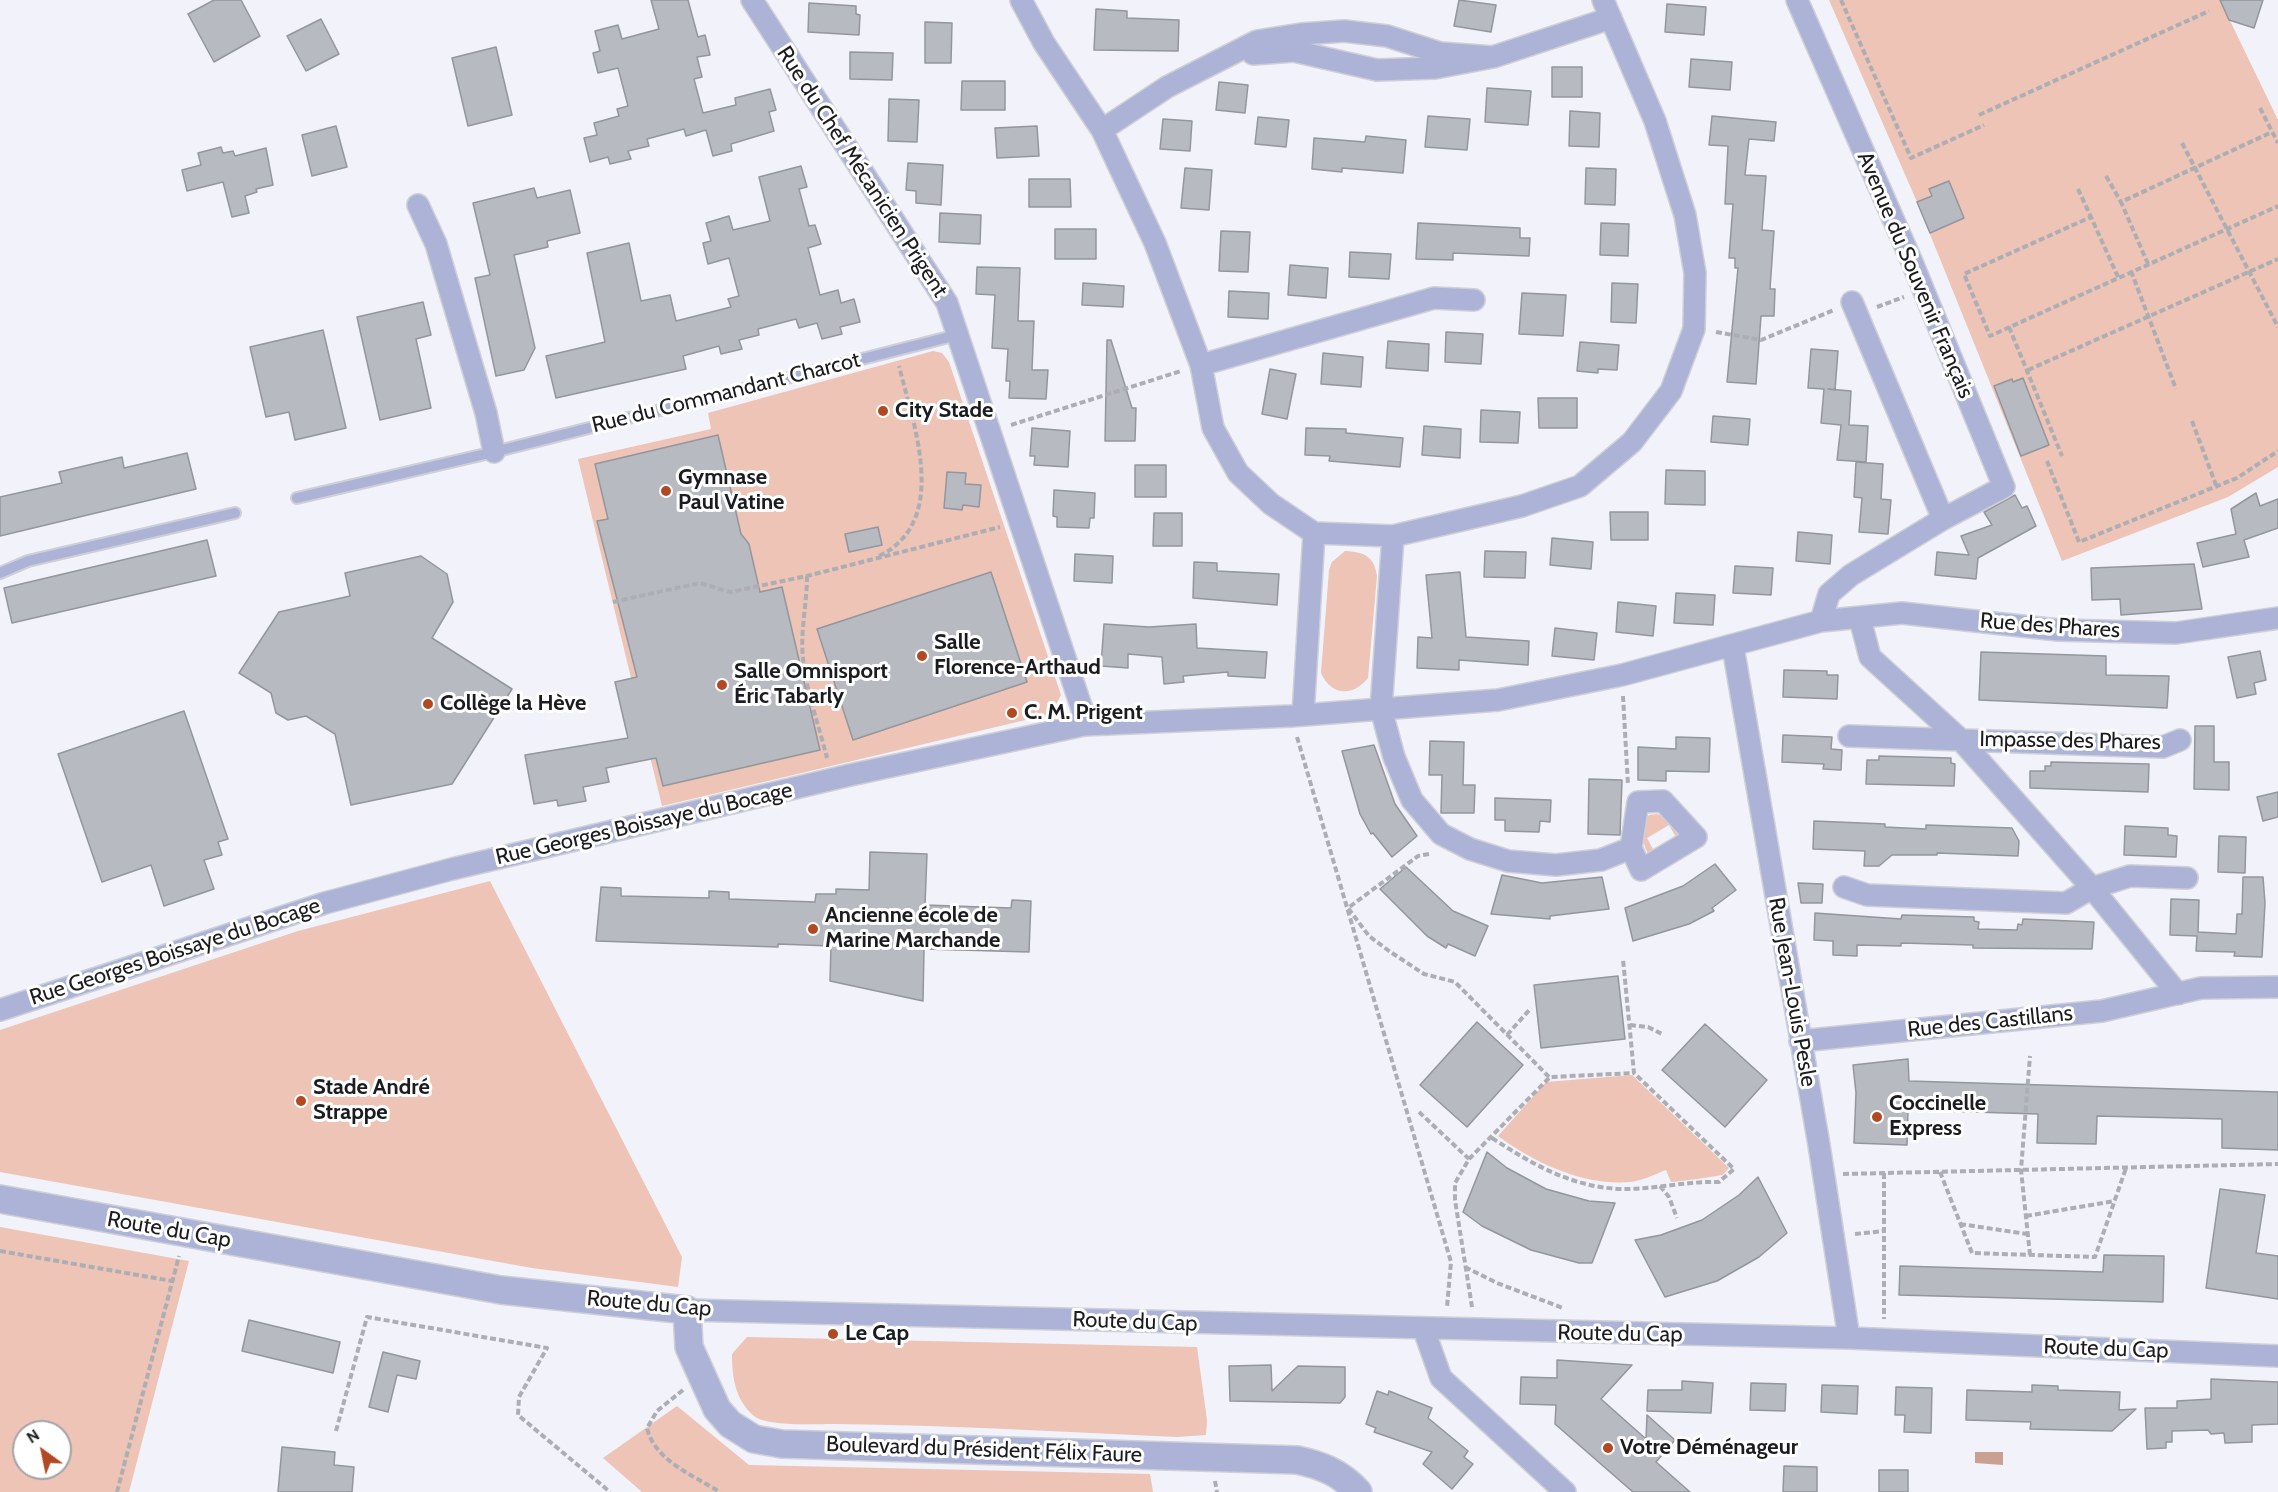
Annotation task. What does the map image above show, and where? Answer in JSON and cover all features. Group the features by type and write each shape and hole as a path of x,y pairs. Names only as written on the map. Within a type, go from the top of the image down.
{"street":[{"name":"Rue du Chef Mécanicien Prigent","path":"752,0 947,303 1082,709 1084,726"},
{"path":"1021,0 1044,43 1102,130 1155,243 1200,365 1213,428 1238,474 1271,504 1314,533 1393,536 1522,506 1580,486 1632,442 1671,391 1694,329 1695,273 1685,215 1655,121 1607,9 1493,57 1435,68 1377,70 1294,51 1226,56"},
{"name":"Avenue du Souvenir Français","path":"1797,0 1923,289 2004,487 1943,519"},
{"path":"1102,130 1167,87 1257,41 1301,34 1344,32 1387,36 1440,53 1493,57"},
{"path":"418,205 436,244 486,413 494,452"},
{"path":"1200,365 1434,298 1474,300"},
{"path":"1821,621 1829,594 1851,574 1943,519 1854,309"},
{"path":"1297,716 1314,533"},
{"path":"1393,536 1381,709 1394,757 1412,800 1441,834 1470,849 1508,861 1556,865 1600,860 1631,848"},
{"name":"Rue des Phares","path":"1622,675 1821,621 1902,613 2058,630 2176,633 2278,618"},
{"path":"1860,618 1870,657 1960,739 2092,888 2178,994"},
{"name":"Rue Jean-Louis Pesle","path":"1732,647 1849,1338"},
{"name":"Rue Georges Boissaye du Bocage","path":"0,1010 325,903 452,869 850,775 1084,726 1297,716 1498,700 1622,675"},
{"path":"1849,736 1960,739"},
{"name":"Impasse des Phares","path":"1960,739 2163,747 2180,740"},
{"path":"1663,801 1696,837 1641,870 1631,848 1638,802 1663,801"},
{"path":"1844,887 1867,895 2066,903 2092,888 2130,876 2187,878"},
{"name":"Rue des Castillans","path":"1800,1041 2102,1011 2201,988 2278,987"},
{"name":"Route du Cap","path":"0,1199 501,1290 687,1310 1424,1330 1849,1338 2278,1356"},
{"name":"Boulevard du Président Félix Faure","path":"687,1310 689,1347 701,1378 724,1417 730,1424 754,1440 782,1444 1297,1460 1328,1469 1343,1477 1358,1492"},
{"path":"1424,1330 1441,1378 1565,1492"}],"lane":[{"name":"Rue du Commandant Charcot","path":"297,498 494,452 957,335"},
{"path":"0,573 28,561 235,513"}],"path":[{"path":"1841,0 1911,158 1984,125"},
{"path":"1979,115 2209,11"},
{"path":"2260,108 2278,143"},
{"path":"2121,202 2272,132"},
{"path":"2182,143 2278,327"},
{"path":"2106,176 2121,202 2148,264"},
{"path":"2078,189 2118,277"},
{"path":"2091,217 1964,274 1990,336 2278,206"},
{"path":"2028,370 2278,259"},
{"path":"2131,271 2176,389"},
{"path":"1694,329 1761,340 1923,289"},
{"path":"2009,327 2062,456"},
{"path":"870,560 888,551 901,540 919,510 922,491 920,458 895,350"},
{"path":"990,432 1200,365"},
{"path":"2192,422 2216,486"},
{"path":"2047,462 2079,542 2237,478 2278,451"},
{"path":"613,602 700,583 730,592 807,576 1021,521"},
{"path":"807,576 807,605 802,629 803,660 830,768 847,765 850,775"},
{"path":"1622,675 1627,784 1638,802"},
{"path":"1297,716 1348,908 1452,1262 1447,1309 1456,1310"},
{"path":"1348,908 1418,856 1429,854"},
{"path":"1348,908 1369,936 1389,951 1424,974 1455,982 1550,1077"},
{"path":"1492,1138 1557,1176 1591,1185 1620,1189 1693,1181 1719,1182 1734,1169 1634,1073 1623,960"},
{"path":"1507,1035 1531,1008"},
{"path":"1630,1025 1648,1027 1664,1035"},
{"path":"2030,1056 2021,1170 2030,1255"},
{"path":"1472,1310 1464,1267 1455,1183 1469,1160 1550,1077 1634,1073"},
{"path":"1419,1112 1469,1160"},
{"path":"1843,1174 2278,1164"},
{"path":"1940,1172 1972,1253 2095,1257 2127,1168"},
{"path":"1884,1173 1884,1323"},
{"path":"1660,1185 1669,1197 1677,1218"},
{"path":"2025,1216 2115,1201"},
{"path":"1960,1224 2027,1233"},
{"path":"1853,1234 1884,1231"},
{"path":"0,1251 172,1281 117,1492"},
{"path":"1464,1267 1578,1314 1591,1334"},
{"path":"1464,1310 1488,1312 1487,1331"},
{"path":"336,1431 367,1317 547,1348 519,1397 518,1415 610,1492"},
{"path":"701,1378 671,1398 657,1411 647,1428 649,1440 663,1456 720,1492"}],"shaded area":[{"path":"1829,0 2220,0 2278,120 2278,467 2228,497 2062,561 1917,202"},
{"path":"933,351 942,353 949,362 1061,695 1051,714 662,806 578,459 711,429 708,413"},
{"path":"1345,551 1367,556 1376,569 1377,576 1368,678 1349,691 1336,690 1325,681 1321,673 1329,570 1332,562"},
{"path":"1657,814 1665,817 1681,834 1677,839 1669,825 1647,838 1655,853 1648,853 1643,839 1645,824 1649,815"},
{"name":"Stade André Strappe","path":"490,881 682,1257 678,1287 532,1268 0,1172 0,1030 298,931"},
{"path":"1632,1075 1729,1168 1722,1175 1671,1182 1666,1170 1630,1182 1595,1180 1560,1171 1512,1146 1498,1136 1546,1082"},
{"path":"0,1227 189,1261 129,1492 0,1492"},
{"path":"747,1337 1197,1347 1207,1420 1206,1435 1177,1437 963,1427 770,1422 761,1420 748,1410 736,1388 732,1354"},
{"path":"677,1406 749,1465 1150,1474 1153,1492 642,1492 603,1458"},
{"path":"1975,1452 2003,1452 2003,1465 1975,1463"}],"building":[{"path":"214,0 241,0 260,36 214,62 188,14"},
{"path":"651,0 688,0 698,37 705,35 710,55 697,57 702,77 694,79 703,113 736,105 735,98 770,89 776,110 769,112 774,131 731,144 732,151 713,156 706,130 686,136 684,129 647,139 649,146 628,151 631,159 610,164 608,157 590,162 584,138 597,135 594,123 619,116 617,109 628,106 618,68 598,73 593,53 600,51 595,31 618,25 622,39 659,29"},
{"path":"1459,0 1496,5 1491,32 1454,26"},
{"path":"2220,0 2263,0 2254,28 2229,20"},
{"path":"809,3 856,6 856,14 860,15 859,35 808,32"},
{"path":"1667,4 1706,7 1704,35 1665,32"},
{"path":"1096,9 1127,11 1127,18 1179,20 1178,51 1094,50"},
{"path":"321,19 339,54 306,71 287,36"},
{"path":"925,22 952,23 951,63 925,63"},
{"path":"496,47 512,115 468,126 452,58"},
{"path":"850,52 893,53 892,80 850,79"},
{"path":"1691,59 1732,62 1730,90 1689,87"},
{"path":"1552,67 1582,67 1582,97 1552,97"},
{"path":"962,81 1005,81 1005,110 961,110"},
{"path":"1219,82 1248,85 1245,113 1216,110"},
{"path":"1487,88 1531,91 1528,125 1485,122"},
{"path":"889,99 919,100 917,142 888,141"},
{"path":"1570,111 1600,113 1599,147 1569,146"},
{"path":"1428,116 1470,119 1467,150 1425,147"},
{"path":"1712,116 1776,122 1774,141 1749,139 1745,175 1766,176 1762,230 1774,231 1770,289 1775,289 1774,316 1761,316 1756,384 1727,382 1738,268 1735,268 1735,258 1729,258 1733,204 1725,204 1728,146 1709,145"},
{"path":"1258,117 1289,120 1286,147 1255,144"},
{"path":"1163,119 1192,121 1190,151 1160,149"},
{"path":"336,126 347,167 312,176 302,135"},
{"path":"1037,126 1039,156 997,158 995,128"},
{"path":"1366,136 1406,140 1403,173 1342,168 1342,172 1312,169 1314,138 1365,142"},
{"path":"221,147 223,153 233,151 235,156 266,148 273,185 256,189 257,192 245,196 249,213 232,217 223,182 187,191 182,170 201,165 198,153"},
{"path":"908,163 943,165 941,205 916,203 916,191 906,190"},
{"path":"801,166 807,187 799,189 809,226 815,225 821,244 808,248 820,295 838,290 841,303 854,299 860,322 840,327 842,334 822,339 817,323 799,328 796,319 758,329 759,335 739,340 742,349 721,354 719,346 683,356 686,369 556,398 546,356 605,342 587,253 629,243 641,301 670,295 676,321 731,307 728,299 739,296 729,258 708,264 703,243 711,241 706,223 729,216 733,230 770,221 759,177"},
{"path":"1185,168 1212,170 1209,210 1181,208"},
{"path":"1586,168 1616,169 1615,205 1585,204"},
{"path":"1029,179 1070,179 1071,207 1029,207"},
{"path":"1949,181 1964,218 1930,233 1917,202 1932,196 1929,189"},
{"path":"534,188 537,198 570,190 580,233 547,241 548,247 514,255 535,348 524,370 496,376 475,278 490,275 473,203"},
{"path":"940,213 981,215 980,244 939,242"},
{"path":"1418,223 1520,228 1520,238 1530,238 1529,256 1453,253 1453,260 1416,259"},
{"path":"1601,223 1629,224 1628,256 1600,255"},
{"path":"1055,229 1096,229 1096,259 1055,259"},
{"path":"1221,231 1250,232 1248,272 1219,271"},
{"path":"1350,252 1391,254 1389,279 1349,277"},
{"path":"1290,265 1328,268 1326,298 1288,295"},
{"path":"977,267 1020,268 1018,321 1034,321 1032,370 1048,370 1046,399 1009,398 1010,381 1006,381 1008,349 992,348 995,295 976,294"},
{"path":"1083,283 1124,286 1123,307 1082,305"},
{"path":"1612,283 1638,284 1636,323 1611,322"},
{"path":"1229,291 1269,293 1268,319 1228,317"},
{"path":"1522,293 1566,295 1563,336 1519,334"},
{"path":"423,302 431,335 416,339 431,408 380,420 357,317"},
{"path":"323,330 346,428 295,440 289,412 266,417 250,347"},
{"path":"1446,332 1483,334 1481,364 1445,362"},
{"path":"1107,340 1111,340 1132,408 1136,408 1135,441 1105,441"},
{"path":"1388,341 1429,344 1428,371 1386,368"},
{"path":"1580,342 1619,345 1617,370 1598,369 1598,373 1577,371"},
{"path":"1811,349 1838,351 1835,390 1851,391 1849,425 1868,426 1866,462 1837,460 1841,425 1821,423 1824,389 1808,388"},
{"path":"1323,353 1363,357 1361,387 1321,384"},
{"path":"1270,369 1296,374 1287,419 1262,414"},
{"path":"2023,378 2049,445 2021,456 1994,386 2012,379 2013,382"},
{"path":"1538,398 1577,398 1577,428 1539,428"},
{"path":"1481,410 1520,412 1518,443 1480,442"},
{"path":"1713,416 1750,419 1748,445 1711,442"},
{"path":"1424,426 1461,429 1460,458 1422,455"},
{"path":"1032,428 1070,431 1068,467 1034,465 1035,456 1030,456"},
{"path":"1306,428 1346,429 1346,433 1403,438 1400,467 1329,461 1330,456 1305,455"},
{"path":"718,435 741,534 749,544 760,592 782,587 820,750 663,786 656,758 606,768 609,782 583,787 586,801 558,806 557,800 534,804 525,755 628,738 615,682 637,677 597,521 608,519 595,464"},
{"path":"187,453 196,489 0,536 0,497 62,483 59,472 122,457 124,468"},
{"path":"1856,462 1883,464 1881,499 1891,500 1888,534 1859,532 1862,498 1854,497"},
{"path":"1135,465 1166,465 1166,497 1135,497"},
{"path":"1666,470 1705,471 1705,505 1665,504"},
{"path":"947,472 966,473 965,484 981,485 979,507 963,505 962,510 944,508"},
{"path":"1054,490 1095,493 1094,518 1090,518 1089,528 1057,527 1057,517 1053,516"},
{"path":"2256,493 2260,506 2278,499 2278,528 2244,540 2249,557 2203,567 2197,543 2236,534 2231,509"},
{"path":"2015,495 2022,508 2027,506 2036,526 1978,558 1976,579 1935,575 1937,552 1969,555 1961,536 1992,525 1984,512"},
{"path":"1610,512 1648,512 1648,540 1611,540"},
{"path":"1154,513 1182,513 1182,546 1153,546"},
{"path":"878,527 882,545 849,552 845,534"},
{"path":"1798,532 1832,535 1830,564 1796,561"},
{"path":"1552,538 1593,542 1591,569 1550,565"},
{"path":"207,540 216,576 12,623 4,588"},
{"path":"1485,551 1526,552 1525,578 1484,577"},
{"path":"1075,554 1113,556 1112,583 1074,581"},
{"path":"421,556 447,574 453,602 432,638 512,689 452,784 351,805 335,734 306,716 288,720 276,713 271,693 239,673 279,612 350,596 345,573"},
{"path":"1194,562 1217,563 1217,571 1279,574 1277,605 1193,598"},
{"path":"2194,564 2202,609 2121,615 2120,599 2092,600 2091,568"},
{"path":"1735,566 1773,568 1771,595 1733,593"},
{"name":"Salle Florence-Arthaud","path":"991,572 1027,682 853,740 817,629"},
{"path":"1460,572 1466,637 1529,641 1528,665 1459,660 1459,670 1417,668 1418,637 1432,638 1426,575"},
{"path":"1676,593 1715,595 1713,625 1674,623"},
{"path":"1618,602 1656,606 1653,636 1616,632"},
{"path":"1104,624 1149,627 1196,624 1197,648 1267,652 1265,678 1228,676 1228,672 1183,676 1184,682 1164,684 1162,657 1128,654 1128,668 1101,666"},
{"path":"1555,628 1597,633 1594,660 1552,656"},
{"path":"2260,651 2266,680 2254,683 2256,694 2237,698 2228,657"},
{"path":"1981,652 2106,656 2106,675 2169,676 2167,708 1979,700"},
{"path":"1784,670 1827,671 1827,675 1838,675 1837,699 1783,697"},
{"path":"184,711 228,839 218,842 222,855 204,860 214,889 164,906 151,865 102,882 58,754"},
{"path":"2195,726 2214,726 2214,762 2229,762 2229,790 2194,789"},
{"path":"1783,735 1832,737 1831,749 1842,750 1841,770 1823,769 1824,764 1782,762"},
{"path":"1676,737 1710,738 1709,772 1666,771 1666,781 1638,780 1638,747 1676,749"},
{"path":"1430,741 1464,742 1463,785 1475,785 1474,813 1441,813 1442,775 1429,775"},
{"path":"1374,745 1395,804 1417,836 1392,857 1373,833 1371,834 1360,814 1342,751"},
{"path":"1879,756 1951,758 1951,763 1955,764 1954,786 1866,784 1867,760 1879,760"},
{"path":"2051,762 2149,764 2148,792 2030,788 2030,771 2045,771 2045,766 2051,766"},
{"path":"1589,779 1622,780 1620,835 1588,834"},
{"path":"2278,792 2278,817 2263,821 2257,797"},
{"path":"1495,798 1551,800 1550,822 1540,821 1539,832 1505,831 1505,820 1495,820"},
{"path":"1814,821 1885,824 1885,827 1926,829 1926,825 2012,828 2019,841 2018,856 1937,853 1937,855 1892,855 1879,866 1864,866 1865,851 1813,849"},
{"path":"2125,826 2168,828 2168,835 2177,836 2176,857 2124,855"},
{"path":"2219,836 2246,837 2245,873 2218,872"},
{"name":"Ancienne école de Marine Marchande","path":"870,852 927,854 925,905 1011,908 1012,900 1031,901 1029,952 924,949 923,1001 830,981 831,946 778,944 778,947 596,941 601,887 621,888 621,896 709,898 709,891 729,892 729,899 815,902 816,894 836,894 836,889 869,890"},
{"path":"1715,864 1736,890 1712,908 1714,911 1689,924 1633,941 1625,908 1683,886"},
{"path":"1406,867 1453,911 1488,926 1475,956 1448,944 1446,948 1427,936 1380,889"},
{"path":"1502,875 1542,883 1602,877 1609,909 1550,916 1550,919 1491,914"},
{"path":"2243,877 2263,877 2265,903 2262,957 2234,956 2235,952 2196,951 2197,936 2170,935 2171,899 2199,900 2198,932 2236,934 2237,914 2242,914"},
{"path":"1798,883 1823,884 1822,903 1801,903"},
{"path":"1815,913 1901,919 1902,915 1974,917 1974,921 1979,922 1978,929 2017,930 2018,924 2022,925 2023,919 2094,922 2092,949 1973,948 1973,945 1901,943 1901,946 1857,945 1857,956 1833,955 1833,941 1814,940"},
{"path":"1618,976 1625,1039 1541,1048 1534,985"},
{"path":"1477,1022 1523,1065 1467,1127 1420,1085"},
{"path":"1705,1024 1767,1080 1725,1127 1662,1070"},
{"path":"1908,1059 1909,1081 2278,1092 2278,1150 2222,1148 2222,1119 2097,1116 2096,1144 2037,1143 2038,1114 1908,1110 1907,1145 1854,1143 1856,1093 1853,1065"},
{"path":"1487,1152 1507,1168 1546,1189 1589,1201 1615,1203 1592,1263 1579,1263 1531,1250 1482,1226 1463,1212"},
{"path":"1758,1177 1787,1233 1759,1257 1717,1281 1665,1297 1635,1240 1661,1235 1702,1220 1739,1195"},
{"path":"2220,1189 2265,1195 2256,1253 2278,1256 2278,1299 2206,1288"},
{"path":"2104,1255 2164,1256 2163,1302 1899,1295 1900,1266 2103,1272"},
{"path":"249,1320 340,1342 333,1373 242,1351"},
{"path":"383,1352 420,1361 416,1379 397,1375 388,1412 369,1407"},
{"path":"1557,1360 1632,1365 1601,1399 1646,1439 1647,1415 1675,1440 1656,1462 1690,1492 1633,1492 1555,1424 1556,1405 1520,1404 1521,1377 1557,1378"},
{"path":"1271,1365 1272,1391 1298,1366 1345,1367 1345,1397 1340,1403 1230,1401 1229,1366"},
{"path":"2211,1379 2278,1382 2278,1424 2252,1425 2252,1442 2225,1443 2224,1433 2211,1434 2208,1430 2172,1431 2172,1442 2166,1442 2166,1448 2147,1449 2145,1408 2177,1408 2177,1401 2211,1399"},
{"path":"1682,1381 1713,1383 1711,1413 1647,1411 1648,1390 1682,1390"},
{"path":"1751,1383 1786,1384 1785,1411 1750,1410"},
{"path":"1822,1385 1858,1386 1857,1414 1821,1412"},
{"path":"2032,1385 2058,1386 2058,1390 2120,1392 2119,1410 2136,1409 2112,1431 2030,1429 2031,1422 1966,1420 1967,1390 2032,1392"},
{"path":"1896,1387 1932,1388 1931,1433 1904,1432 1905,1415 1895,1415"},
{"path":"1377,1391 1388,1395 1389,1391 1432,1408 1428,1418 1468,1451 1464,1457 1473,1464 1452,1489 1423,1464 1432,1452 1374,1432 1376,1428 1366,1424"},
{"path":"282,1447 335,1452 334,1465 354,1467 352,1492 278,1492"},
{"path":"1784,1466 1817,1467 1817,1492 1783,1492"},
{"path":"1879,1470 1908,1470 1908,1492 1879,1492"}],"place":[{"name":"City Stade","path":"883,411"},
{"name":"Gymnase Paul Vatine","path":"666,491"},
{"name":"Salle Florence-Arthaud","path":"922,656"},
{"name":"Salle Omnisport Éric Tabarly","path":"722,685"},
{"name":"Collège la Hève","path":"428,704"},
{"name":"C. M. Prigent","path":"1012,713"},
{"name":"Ancienne école de Marine Marchande","path":"813,929"},
{"name":"Stade André Strappe","path":"301,1101"},
{"name":"Coccinelle Express","path":"1877,1117"},
{"name":"Le Cap","path":"833,1334"},
{"name":"Votre Déménageur","path":"1608,1448"}]}
